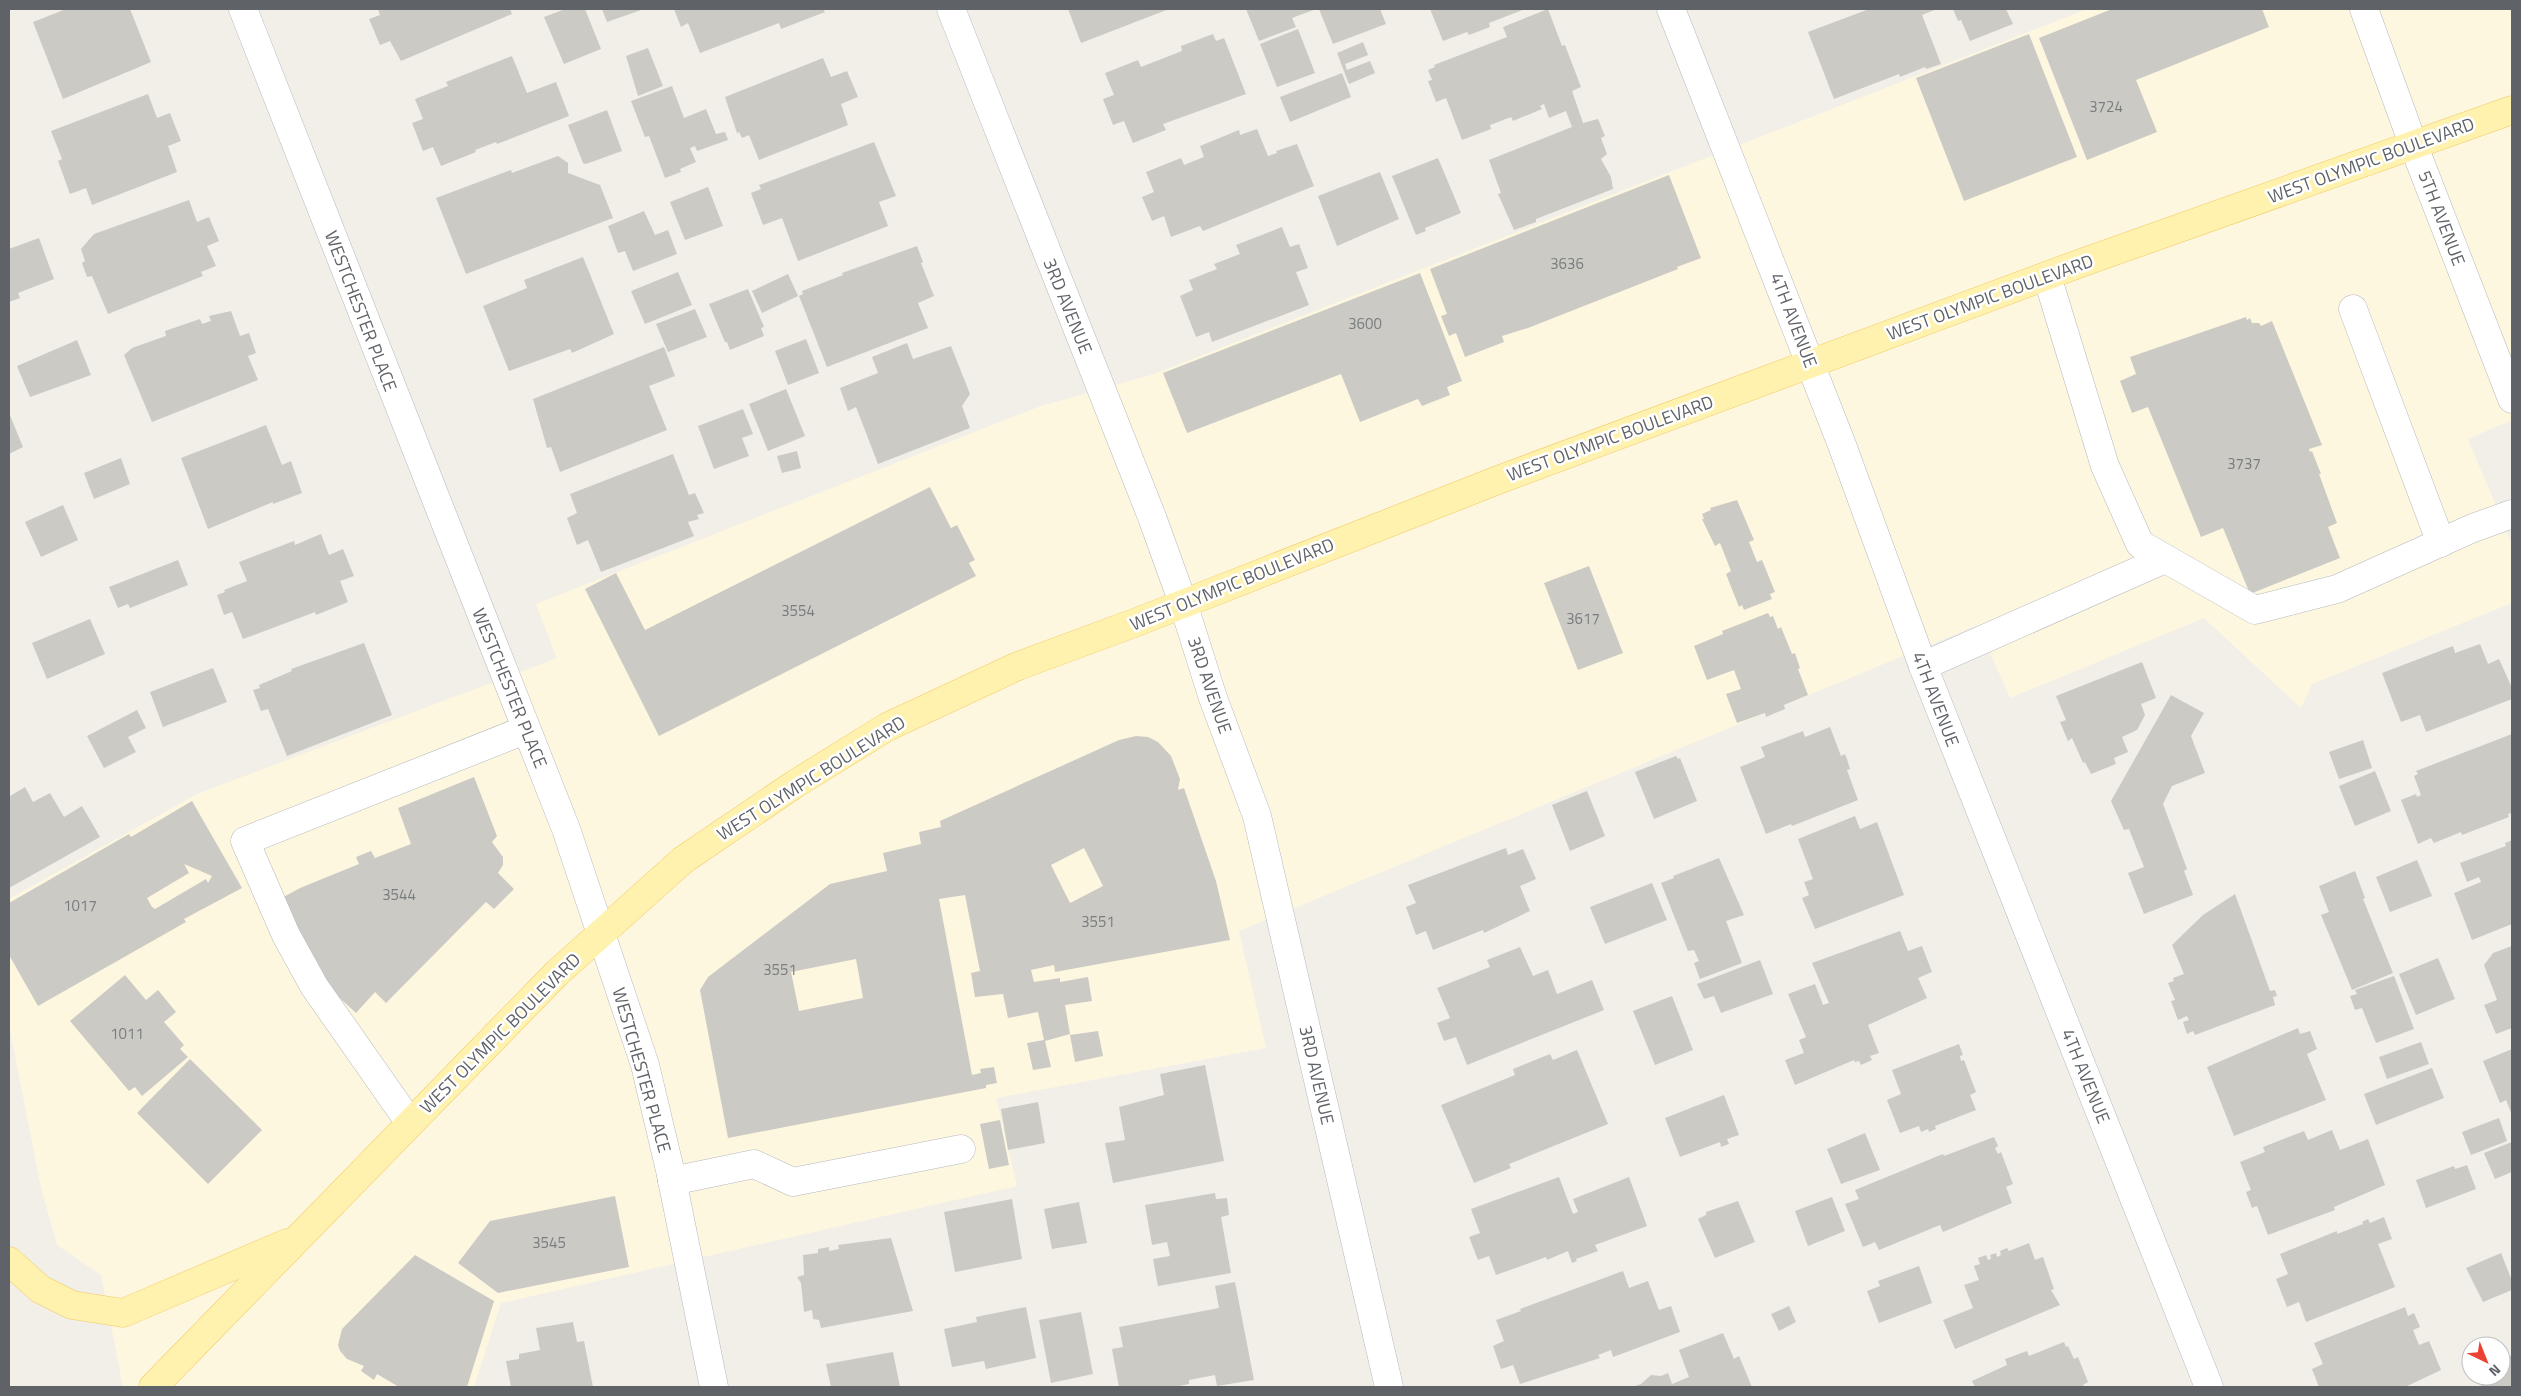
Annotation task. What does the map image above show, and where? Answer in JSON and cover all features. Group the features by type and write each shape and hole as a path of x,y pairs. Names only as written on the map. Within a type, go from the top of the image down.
{"main road":[{"name":"WEST OLYMPIC BOULEVARD","path":"153,1387 557,973 602,935 683,860 795,784 888,727 1018,666 1489,483 2047,276 2512,110"},
{"path":"9,1261 40,1289 72,1305 123,1313 298,1239"}],"street":[{"name":"WESTCHESTER PLACE","path":"243,9 525,730 566,829 645,1065 672,1181 714,1387"},
{"name":"3RD AVENUE","path":"950,9 1152,517 1257,816 1389,1387"},
{"name":"4TH AVENUE","path":"1671,9 1810,363 1923,666 2209,1387"},
{"name":"5TH AVENUE","path":"2364,9 2413,144 2512,399"},
{"path":"2047,276 2105,466 2140,544 2255,610 2338,589 2473,528 2512,514"},
{"path":"2353,309 2441,543"},
{"path":"1923,666 2165,559"},
{"path":"410,1123 314,986 286,935 245,841 525,730"},
{"path":"672,1181 754,1164 793,1182 961,1149"}],"shaded area":[{"path":"2087,9 2512,9 2512,420 2468,439 2512,544 2512,603 2312,684 2301,708 2204,618 2010,698 1978,625 1239,931 1266,1048 996,1098 1017,1186 501,1303 474,1387 123,1387 101,1275 57,1245 41,1188 9,1025 9,899 197,794 557,658 536,604 1041,406 1154,374"}],"building":[{"path":"66,9 130,9 151,62 63,99 33,22"},
{"path":"378,9 510,9 512,14 401,61 390,41 380,45 369,19 380,15"},
{"path":"565,9 585,9 601,49 564,64 544,17"},
{"path":"602,9 644,9 607,22"},
{"path":"674,9 823,9 825,12 781,29 779,23 700,53 688,23 681,27"},
{"path":"1068,9 1169,9 1081,43"},
{"path":"1246,9 1316,9 1292,18 1296,27 1259,41"},
{"path":"1319,9 1380,9 1386,24 1333,44"},
{"path":"1430,9 1525,9 1489,23 1490,27 1469,35 1467,32 1443,41"},
{"path":"1548,9 1562,46 1565,45 1581,87 1572,91 1583,123 1598,119 1605,136 1601,138 1607,154 1601,159 1611,177 1613,189 1536,219 1536,222 1514,230 1498,194 1501,193 1489,160 1572,127 1566,111 1549,118 1544,104 1540,106 1542,109 1513,121 1511,117 1490,125 1491,129 1462,140 1446,98 1436,102 1428,81 1432,80 1428,70 1435,67 1434,65 1507,37 1503,27"},
{"path":"1869,9 1937,9 1922,15 1941,64 1926,69 1925,67 1900,77 1899,74 1834,99 1808,32"},
{"path":"1953,9 2006,9 2013,24 1970,41 1961,20 1958,21"},
{"path":"2112,9 2262,9 2269,27 2136,80 2157,132 2087,160 2039,38"},
{"path":"1298,29 1315,73 1277,87 1260,44"},
{"path":"1213,34 1216,41 1224,38 1246,94 1163,124 1166,130 1133,143 1124,121 1113,125 1103,99 1114,95 1105,73 1138,60 1141,67 1182,51 1181,46"},
{"path":"2029,34 2077,157 1964,201 1916,78"},
{"path":"1363,42 1368,55 1345,64 1347,70 1370,61 1375,73 1349,84 1337,53"},
{"path":"648,48 663,86 638,96 626,56"},
{"path":"512,56 527,93 556,82 569,116 497,144 496,142 475,150 476,152 441,166 433,147 423,151 412,123 423,119 415,99 448,86 446,82"},
{"path":"823,58 831,77 847,71 858,97 841,104 848,125 759,160 749,135 742,138 739,132 737,133 725,97"},
{"path":"1342,73 1351,97 1290,122 1280,97"},
{"path":"672,86 684,118 706,109 716,134 725,132 728,140 697,151 695,146 690,148 696,162 680,169 681,172 665,178 649,136 645,137 631,101"},
{"path":"148,94 157,118 170,113 181,141 168,146 177,172 92,205 86,188 70,194 58,161 62,159 51,131"},
{"path":"607,110 622,151 586,164 583,163 568,125"},
{"path":"1257,129 1268,156 1277,153 1276,151 1297,144 1314,186 1203,231 1200,226 1171,237 1164,216 1152,221 1142,197 1154,192 1146,172 1181,158 1184,165 1204,157 1200,146 1239,130 1240,135"},
{"path":"874,142 896,196 879,202 888,226 798,261 782,218 763,225 751,193 761,189 759,185"},
{"path":"558,156 568,163 568,173 600,185 613,218 466,274 436,198 511,170 512,173"},
{"path":"1438,158 1461,213 1425,228 1426,231 1416,235 1392,176"},
{"path":"1380,172 1399,219 1337,246 1318,196"},
{"path":"1669,175 1701,258 1677,267 1678,269 1528,328 1502,336 1504,342 1465,357 1456,333 1449,336 1441,316 1447,314 1430,269"},
{"path":"708,187 723,226 685,240 670,202"},
{"path":"189,200 197,222 209,217 219,241 207,246 216,266 201,272 203,276 108,314 92,276 87,277 82,263 85,261 81,249 94,234"},
{"path":"644,211 655,235 668,230 677,254 633,271 625,251 618,253 608,226"},
{"path":"1282,227 1290,247 1299,244 1308,268 1296,272 1309,305 1212,342 1209,332 1196,337 1180,296 1193,290 1189,280 1217,269 1214,264 1240,254 1236,245"},
{"path":"39,238 54,279 18,293 20,298 9,302 9,249"},
{"path":"917,246 923,262 921,263 934,296 918,303 928,328 827,367 799,296 803,294 802,291 843,275 842,273"},
{"path":"583,257 614,334 572,353 570,349 509,371 483,306 527,288 524,280"},
{"path":"678,272 692,305 645,324 631,291"},
{"path":"1420,273 1462,381 1447,387 1450,395 1422,406 1418,399 1360,422 1341,374 1187,433 1163,373"},
{"path":"788,274 798,296 762,313 752,291"},
{"path":"748,289 764,327 761,328 764,336 730,350 709,304"},
{"path":"695,309 707,337 668,352 656,324"},
{"path":"231,311 240,336 249,333 256,353 248,356 258,380 152,422 124,355 132,348 166,336 165,331 200,319 202,324 211,321 209,316"},
{"path":"2246,317 2247,320 2250,318 2252,323 2259,323 2261,326 2272,321 2322,445 2309,449 2310,452 2312,451 2321,474 2319,474 2337,523 2328,527 2340,558 2250,594 2223,528 2201,537 2148,407 2132,413 2120,381 2136,374 2130,357"},
{"path":"806,339 819,373 788,385 775,351"},
{"path":"77,340 91,375 30,397 17,366"},
{"path":"907,343 913,359 951,346 970,394 962,406 970,428 878,464 856,407 848,411 840,388 878,373 872,357"},
{"path":"664,347 675,376 649,386 667,430 560,472 551,447 547,448 533,399"},
{"path":"786,389 805,436 768,451 749,404"},
{"path":"743,409 753,434 742,438 749,456 714,469 698,426"},
{"path":"9,413 23,447 9,454"},
{"path":"266,425 282,465 291,461 302,493 273,504 273,502 208,529 181,458"},
{"path":"797,451 801,468 782,473 777,456"},
{"path":"673,454 689,495 695,493 704,513 697,515 699,519 688,522 694,536 601,572 588,540 577,545 567,518 577,513 570,494"},
{"path":"121,458 130,484 94,499 84,473"},
{"path":"930,487 951,528 957,525 975,560 969,563 976,576 659,736 585,589 616,573 645,630"},
{"path":"1737,500 1754,540 1749,542 1757,562 1762,560 1775,592 1770,594 1772,599 1744,610 1742,605 1739,607 1726,574 1731,571 1720,543 1715,546 1702,519 1704,519 1702,514 1711,510 1710,508"},
{"path":"63,505 78,540 41,557 25,522"},
{"path":"321,534 329,555 343,549 354,576 340,581 348,602 316,615 315,612 243,639 232,612 224,615 217,595 225,592 224,590 247,581 239,562 294,541 295,545"},
{"path":"178,560 188,585 130,608 128,604 118,608 109,587"},
{"path":"1589,566 1623,653 1578,670 1544,583"},
{"path":"1768,613 1770,617 1773,616 1778,629 1781,627 1792,654 1795,653 1800,668 1798,669 1808,695 1784,705 1785,709 1766,717 1765,713 1737,723 1726,694 1741,689 1734,670 1707,680 1694,646 1723,634 1722,631"},
{"path":"90,619 105,654 47,679 32,643"},
{"path":"364,643 392,715 287,756 268,709 261,711 253,690 260,688 259,685 292,671 291,669"},
{"path":"2480,644 2488,664 2499,659 2512,688 2512,699 2426,732 2420,715 2401,722 2382,673 2453,646 2455,653"},
{"path":"2142,662 2156,698 2141,704 2145,715 2137,730 2122,737 2128,752 2114,758 2116,764 2091,774 2085,762 2083,763 2072,738 2068,741 2060,722 2066,720 2056,696"},
{"path":"213,668 227,702 163,727 150,692"},
{"path":"2171,695 2204,713 2191,736 2205,773 2172,786 2163,804 2187,869 2184,871 2193,895 2144,914 2128,873 2144,867 2129,829 2124,830 2111,801"},
{"path":"137,710 146,728 128,737 136,752 104,768 87,736"},
{"path":"1830,727 1841,756 1845,754 1847,759 1850,769 1847,770 1858,800 1792,826 1791,824 1766,834 1740,767 1765,757 1761,747 1803,731 1805,737"},
{"path":"2512,734 2512,813 2508,814 2509,817 2462,835 2461,832 2434,843 2431,838 2418,844 2401,800 2416,794 2417,797 2421,795 2414,776 2418,774 2416,771"},
{"path":"1136,736 1148,737 1158,742 1171,756 1180,779 1178,790 1184,788 1216,881 1230,940 1055,972 1054,965 1031,970 1034,982 1060,978 1060,982 1088,977 1092,1001 1065,1005 1070,1034 1045,1041 1051,1067 1033,1070 1027,1043 1044,1040 1038,1012 1008,1018 1003,994 975,997 971,973 980,971 965,895 939,899 972,1075 981,1073 980,1069 994,1067 997,1083 986,1085 986,1088 728,1138 700,990 708,977 830,884 887,871 883,853 921,844 919,832 941,827 940,821 1119,740","holes":["1084,848 1103,886 1070,903 1051,865","856,959 863,998 799,1011 791,972"]},
{"path":"2363,740 2372,768 2339,779 2329,752"},
{"path":"1676,756 1678,759 1680,758 1697,801 1654,819 1635,772"},
{"path":"2375,771 2391,811 2355,826 2339,786"},
{"path":"474,777 497,836 492,842 503,857 503,865 498,873 514,889 494,909 486,902 386,1003 375,992 356,1013 330,989 280,899 300,888 359,864 356,857 371,851 375,858 411,844 398,808"},
{"path":"25,787 33,802 50,793 64,817 82,806 100,837 9,888 9,793 10,796"},
{"path":"1587,791 1605,836 1570,851 1552,805"},
{"path":"192,801 242,888 184,919 186,922 38,1006 9,955 9,903 129,834 131,837","holes":["184,864 212,876 208,883 206,879 155,909 147,898 189,873"]},
{"path":"1855,816 1860,829 1877,822 1904,895 1815,929 1802,898 1809,895 1804,882 1813,879 1798,839"},
{"path":"2512,840 2512,924 2472,940 2454,893 2481,882 2479,877 2467,882 2460,863 2506,846 2505,843"},
{"path":"1506,848 1508,855 1523,849 1536,879 1520,886 1530,911 1484,933 1483,930 1433,950 1426,931 1416,935 1406,907 1416,903 1408,885"},
{"path":"1719,858 1744,915 1726,921 1742,963 1700,979 1694,963 1699,961 1694,950 1688,951 1661,883 1674,878 1673,876"},
{"path":"2417,860 2432,896 2390,912 2376,877"},
{"path":"2355,871 2365,898 2363,899 2393,973 2352,990 2321,915 2329,912 2319,886"},
{"path":"1652,883 1667,920 1605,944 1590,907"},
{"path":"2235,894 2270,991 2275,990 2277,996 2273,997 2275,1005 2195,1035 2193,1031 2187,1034 2183,1022 2189,1020 2187,1016 2178,1020 2171,1001 2175,1000 2168,983 2174,981 2173,978 2184,974 2172,945 2203,915"},
{"path":"1900,931 1908,951 1922,946 1932,972 1918,978 1927,998 1868,1025 1879,1053 1870,1056 1872,1060 1861,1065 1859,1061 1855,1062 1854,1060 1795,1085 1785,1060 1804,1053 1799,1040 1806,1037 1788,994 1815,984 1823,1005 1829,1003 1812,963"},
{"path":"2512,946 2512,1028 2496,1034 2484,1005 2497,1000 2484,965 2493,953"},
{"path":"1520,947 1533,976 1548,970 1557,994 1592,980 1604,1010 1467,1065 1456,1037 1444,1041 1437,1023 1450,1018 1437,988 1490,967 1487,960"},
{"path":"2438,958 2455,999 2416,1015 2399,974"},
{"path":"1760,960 1773,994 1721,1013 1714,996 1704,999 1697,984"},
{"path":"125,975 146,1000 158,990 176,1012 164,1022 184,1045 180,1049 188,1057 142,1096 135,1087 129,1091 70,1021"},
{"path":"2394,976 2414,1029 2376,1043 2362,1008 2355,1010 2350,996 2357,994 2355,990"},
{"path":"1672,996 1693,1050 1655,1065 1633,1011"},
{"path":"2298,1028 2300,1034 2310,1031 2317,1049 2307,1054 2326,1100 2234,1136 2207,1067"},
{"path":"1098,1031 1103,1056 1075,1062 1070,1035"},
{"path":"2421,1042 2429,1064 2387,1079 2379,1057"},
{"path":"1959,1044 1963,1055 1960,1056 1961,1061 1964,1060 1976,1092 1970,1095 1976,1110 1935,1126 1936,1129 1929,1132 1928,1129 1921,1132 1919,1126 1900,1133 1887,1100 1901,1094 1892,1070"},
{"path":"2512,1049 2512,1115 2506,1100 2500,1103 2483,1061"},
{"path":"1577,1050 1608,1124 1509,1164 1511,1168 1474,1183 1441,1105 1515,1075 1513,1069 1550,1054 1553,1060"},
{"path":"190,1059 262,1130 208,1184 137,1113"},
{"path":"1205,1065 1224,1161 1113,1183 1105,1143 1125,1140 1119,1107 1164,1095 1160,1074"},
{"path":"2432,1068 2444,1098 2376,1125 2364,1094"},
{"path":"1724,1095 1739,1135 1727,1139 1729,1144 1721,1147 1720,1142 1680,1157 1665,1118"},
{"path":"1038,1102 1045,1143 1008,1150 1001,1109"},
{"path":"2499,1118 2507,1141 2471,1155 2462,1132"},
{"path":"1000,1120 1009,1165 989,1169 980,1124"},
{"path":"2332,1130 2340,1150 2368,1139 2385,1185 2334,1207 2335,1210 2268,1235 2257,1206 2252,1208 2246,1192 2251,1190 2240,1162 2265,1152 2263,1147 2304,1131 2308,1140"},
{"path":"1865,1133 1880,1170 1841,1184 1827,1149"},
{"path":"1994,1137 1998,1146 1995,1148 1998,1154 2001,1152 2013,1184 2006,1187 2012,1203 1943,1232 1940,1225 1879,1250 1875,1242 1863,1247 1845,1204 1859,1199 1855,1190 1943,1154 1944,1156"},
{"path":"2512,1142 2512,1172 2495,1179 2484,1153"},
{"path":"2467,1165 2476,1189 2426,1208 2416,1180 2454,1166 2455,1169"},
{"path":"1559,1177 1573,1214 1578,1212 1573,1199 1629,1177 1647,1226 1595,1245 1598,1251 1576,1259 1577,1261 1572,1263 1568,1251 1547,1260 1546,1257 1496,1275 1489,1256 1478,1260 1469,1237 1480,1233 1471,1209"},
{"path":"1215,1193 1216,1199 1227,1198 1229,1215 1221,1217 1231,1273 1158,1286 1153,1259 1170,1256 1167,1242 1152,1245 1145,1205"},
{"path":"615,1196 629,1267 498,1293 458,1263 490,1221"},
{"path":"1832,1197 1845,1231 1808,1246 1795,1211"},
{"path":"1012,1199 1022,1259 955,1272 944,1212"},
{"path":"1738,1201 1755,1242 1715,1258 1698,1219 1706,1215 1706,1212"},
{"path":"1079,1202 1087,1243 1052,1249 1044,1209"},
{"path":"2384,1217 2392,1239 2378,1244 2395,1287 2306,1322 2299,1302 2287,1307 2276,1279 2288,1274 2280,1254 2337,1231 2337,1234 2363,1224 2362,1222 2368,1219 2370,1223"},
{"path":"891,1238 913,1311 821,1328 819,1320 813,1319 812,1310 804,1312 801,1283 797,1277 804,1275 803,1255 818,1253 818,1249 829,1247 829,1251 839,1249 838,1245"},
{"path":"2029,1243 2035,1260 2043,1257 2054,1289 2051,1290 2060,1305 1955,1349 1943,1320 1973,1308 1964,1285 1979,1280 1974,1266 1980,1264 1978,1258 1986,1255 1988,1260 1991,1259 1990,1255 1996,1253 1997,1257 2001,1255 2000,1251 2007,1248 2009,1251"},
{"path":"2501,1253 2512,1281 2512,1290 2483,1302 2466,1268"},
{"path":"415,1255 494,1301 467,1387 399,1387 377,1374 374,1380 361,1371 364,1366 347,1359 340,1351 338,1345 342,1329"},
{"path":"1919,1266 1932,1303 1879,1323 1867,1291 1880,1286 1878,1281"},
{"path":"1623,1271 1629,1288 1648,1281 1659,1310 1671,1306 1680,1332 1613,1357 1611,1350 1598,1355 1600,1358 1520,1384 1513,1365 1501,1369 1493,1346 1504,1341 1496,1320 1521,1311 1520,1309"},
{"path":"1235,1282 1254,1380 1217,1386 1215,1375 1189,1380 1189,1384 1174,1387 1119,1387 1112,1349 1123,1347 1119,1327 1219,1308 1215,1286"},
{"path":"1789,1306 1796,1322 1779,1331 1771,1314"},
{"path":"1026,1307 1036,1358 986,1369 984,1361 952,1367 944,1329 977,1322 976,1317"},
{"path":"2405,1307 2408,1316 2414,1313 2420,1327 2413,1330 2419,1345 2429,1341 2441,1370 2405,1387 2319,1387 2312,1369 2323,1364 2314,1343"},
{"path":"1081,1312 1093,1374 1051,1383 1039,1320"},
{"path":"573,1322 577,1342 584,1341 593,1387 511,1387 506,1361 519,1359 519,1354 540,1350 536,1328"},
{"path":"1723,1333 1734,1359 1739,1356 1752,1387 1632,1387 1641,1384 1651,1375 1661,1376 1668,1373 1672,1384 1689,1377 1679,1350"},
{"path":"2064,1342 2074,1359 2078,1357 2088,1382 2083,1385 2084,1387 1975,1387 1972,1381 2007,1365 2005,1359 2027,1351 2029,1356"},
{"path":"893,1352 900,1387 831,1387 826,1364"},
{"path":"2511,1355 2512,1386 2482,1387 2511,1386"}]}
